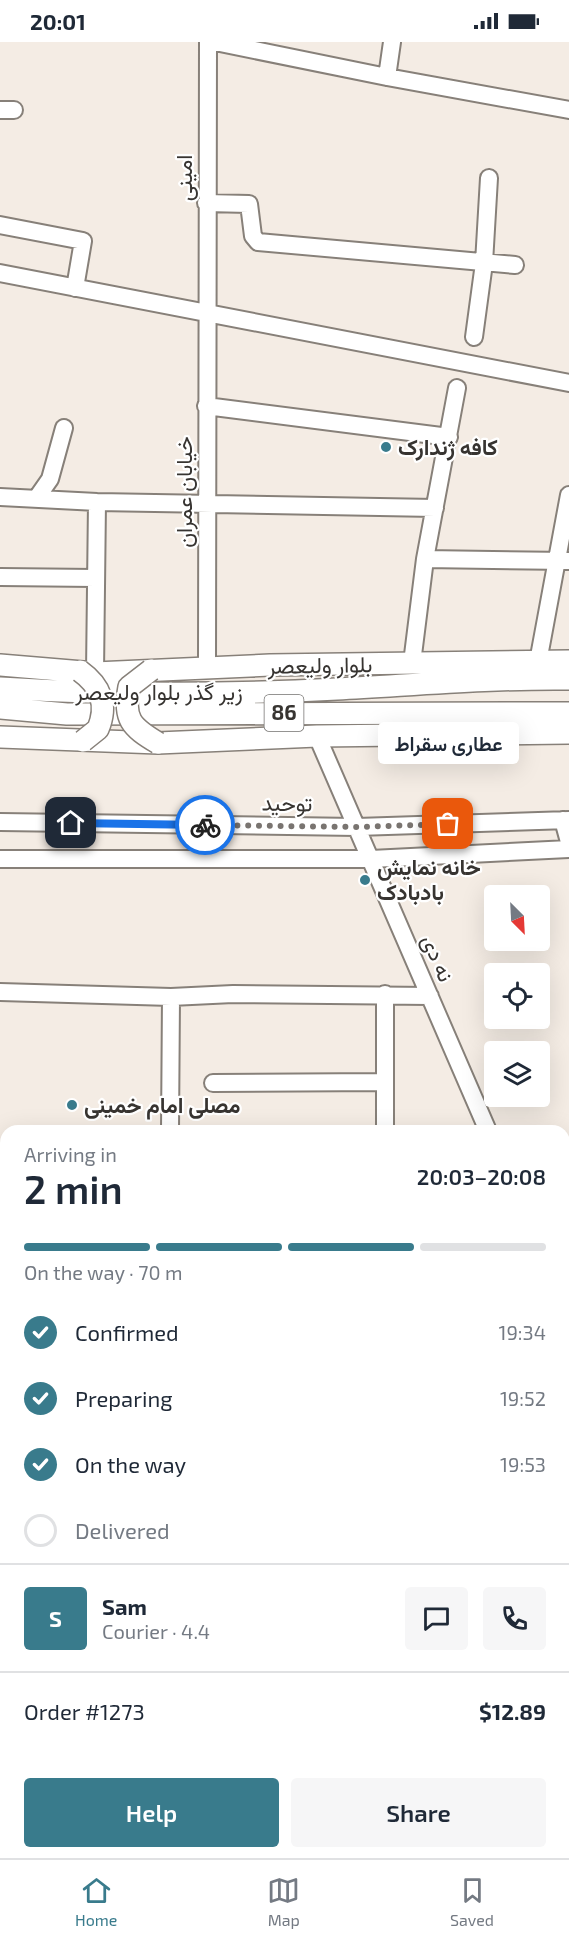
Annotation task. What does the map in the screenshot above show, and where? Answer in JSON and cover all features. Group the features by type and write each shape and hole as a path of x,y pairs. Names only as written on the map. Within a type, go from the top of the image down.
{"main road":[{"name":"بلوار ولیعصر","path":"0,665 88,672 569,661"},
{"path":"151,670 129,687 126,705 132,726 158,743"},
{"path":"83,741 98,729 103,707 98,688 88,672"},
{"name":"زیر گذر بلوار ولیعصر","path":"0,688 91,694 230,693 426,682 569,679"},
{"name":"86","path":"0,708 67,714 569,713"},
{"path":"0,737 158,743 318,736 569,733"}],"street":[{"name":"امینی","path":"206,314 208,42"},
{"path":"215,42 387,77 569,110"},
{"path":"300,59 301,42"},
{"path":"387,77 392,42"},
{"path":"474,337 483,263 489,178"},
{"path":"206,203 249,204 253,236 258,242 515,265"},
{"path":"0,225 83,241 75,288"},
{"path":"0,273 569,383"},
{"name":"خیابان عمران","path":"206,314 207,669"},
{"path":"411,663 425,559 457,388"},
{"path":"206,406 449,436"},
{"path":"36,499 50,479 64,428"},
{"path":"538,662 562,561 569,495"},
{"path":"0,497 97,502 206,502 435,508"},
{"path":"88,672 95,578 97,502"},
{"path":"425,559 562,561"},
{"path":"0,577 95,578"},
{"name":"نه دی","path":"318,736 484,1125"},
{"path":"566,820 569,842"},
{"name":"توحید","path":"0,822 357,827 566,820"},
{"path":"0,859 371,859 569,849"},
{"path":"0,992 171,997 385,994 430,996"},
{"path":"385,994 385,1125"},
{"path":"170,1125 171,997"},
{"path":"213,1083 385,1082"}],"way so far":[{"path":"205,825 357,827 448,824"}],"place":[{"name":"کافه ژندارک","path":"386,447"},
{"name":"عطاری سقراط","path":"448,824"},
{"name":"خانه نمایش بادبادک","path":"365,880"},
{"name":"مصلی امام خمینی","path":"72,1105"}],"route":[{"path":"71,823 205,825"}]}
